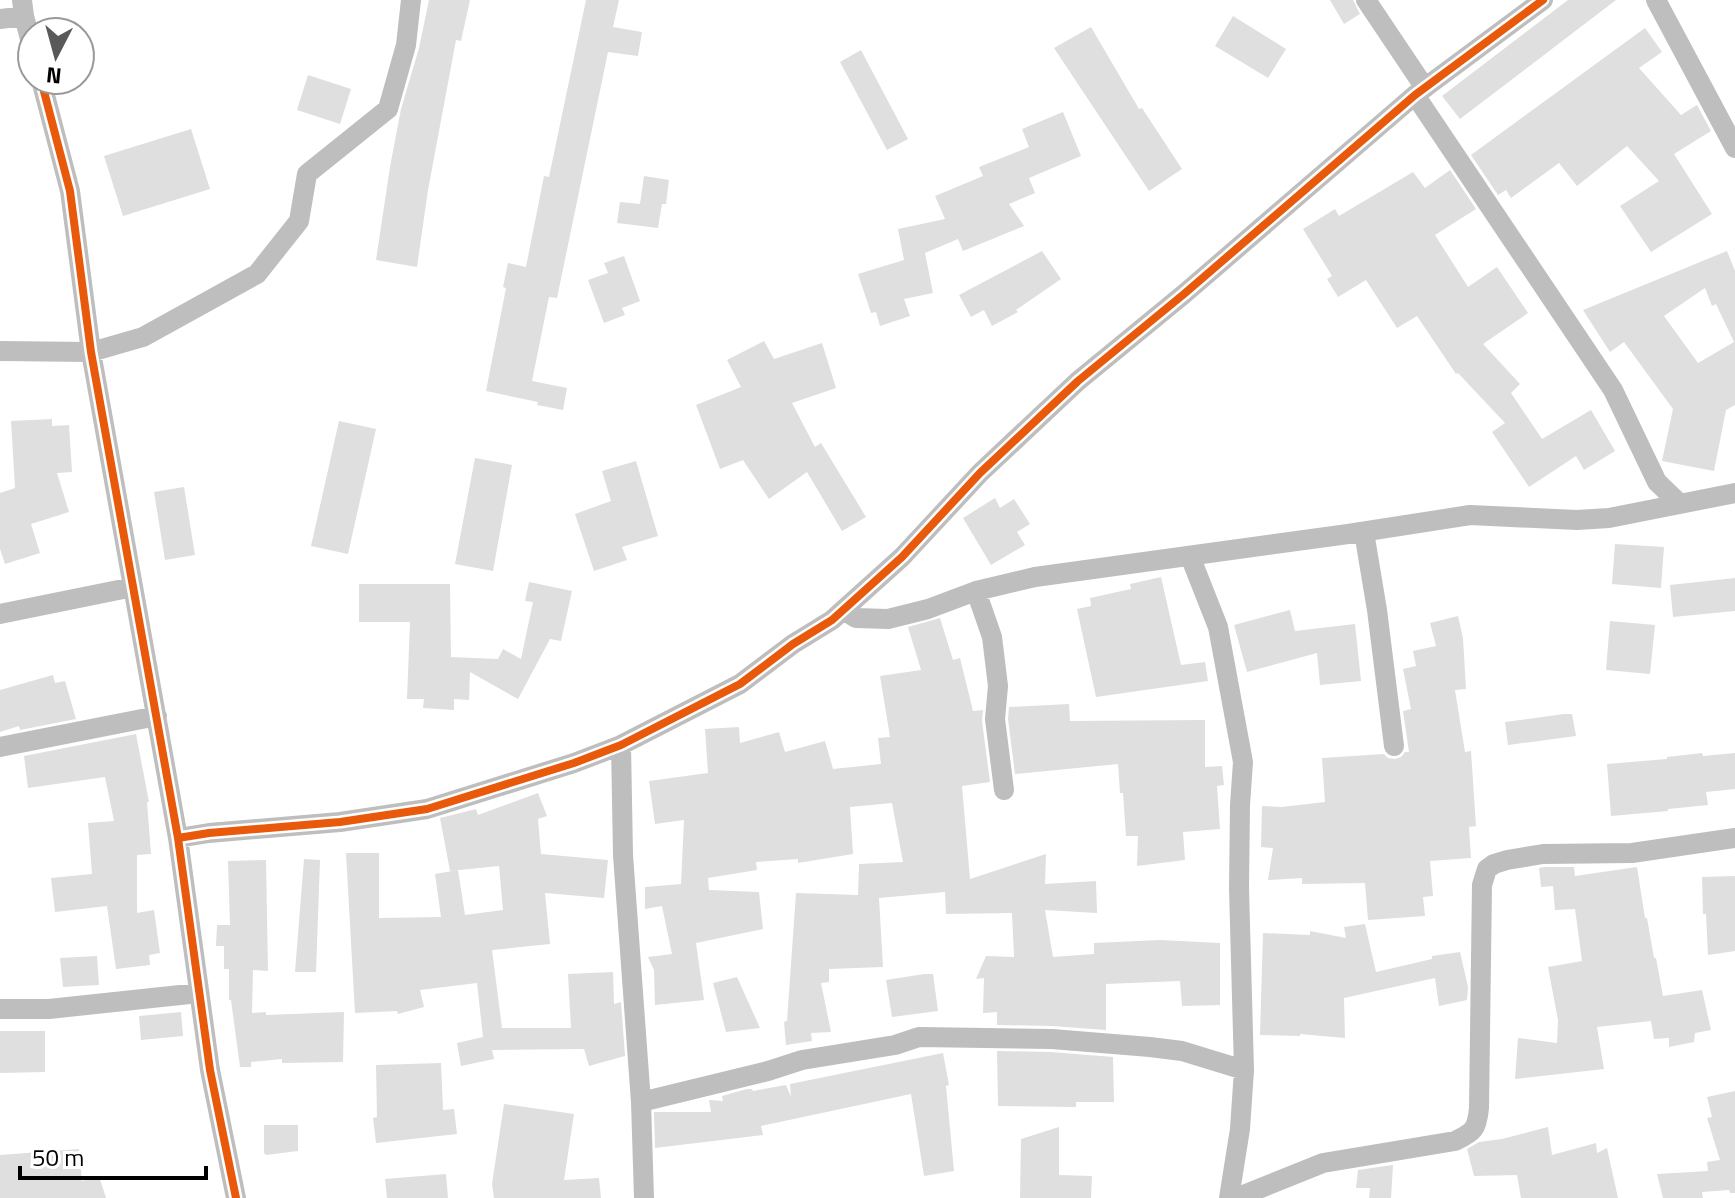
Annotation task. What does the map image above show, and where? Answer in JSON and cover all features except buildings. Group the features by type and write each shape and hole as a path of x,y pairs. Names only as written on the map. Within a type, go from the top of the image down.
{"street":[{"path":"0,351 91,352 143,337 257,274 299,221 307,174 388,109 406,45 411,0"},
{"path":"1366,0 1420,91 1613,390 1657,482 1680,504"},
{"path":"178,838 340,822 427,809 621,745 740,684 793,644 832,620 902,557 980,473 1078,381 1420,91 1543,0"},
{"path":"1656,0 1735,148"},
{"path":"0,19 23,8"},
{"path":"45,96 70,191 91,352 178,838 210,1070 236,1198"},
{"path":"1647,511 1657,482"},
{"path":"843,610 856,618 888,619 928,609 976,591 1035,577 1470,515 1577,520 1609,518 1735,493"},
{"path":"1364,532 1394,746"},
{"path":"1190,556 1218,627 1243,762 1239,888 1244,1070 1240,1129 1229,1198"},
{"path":"0,614 133,587"},
{"path":"976,591 992,637 998,686 995,719 1004,790"},
{"path":"0,747 157,716"},
{"path":"621,745 623,855 641,1102 644,1198"},
{"path":"1236,1198 1323,1163 1455,1141 1470,1134 1476,1126 1479,1108 1482,885 1487,869 1507,860 1543,854 1632,853 1735,838"},
{"path":"0,1009 49,1009 199,993"},
{"path":"641,1102 802,1060 895,1045 919,1037 1052,1039 1166,1049 1244,1070"}],"cycle path":[{"path":"178,838 340,822 427,809 621,745 740,684 793,644 832,620 902,557 980,473 1078,381 1415,95 1543,0"},
{"path":"45,96 70,191 91,352 178,838 210,1070 236,1198"}]}
